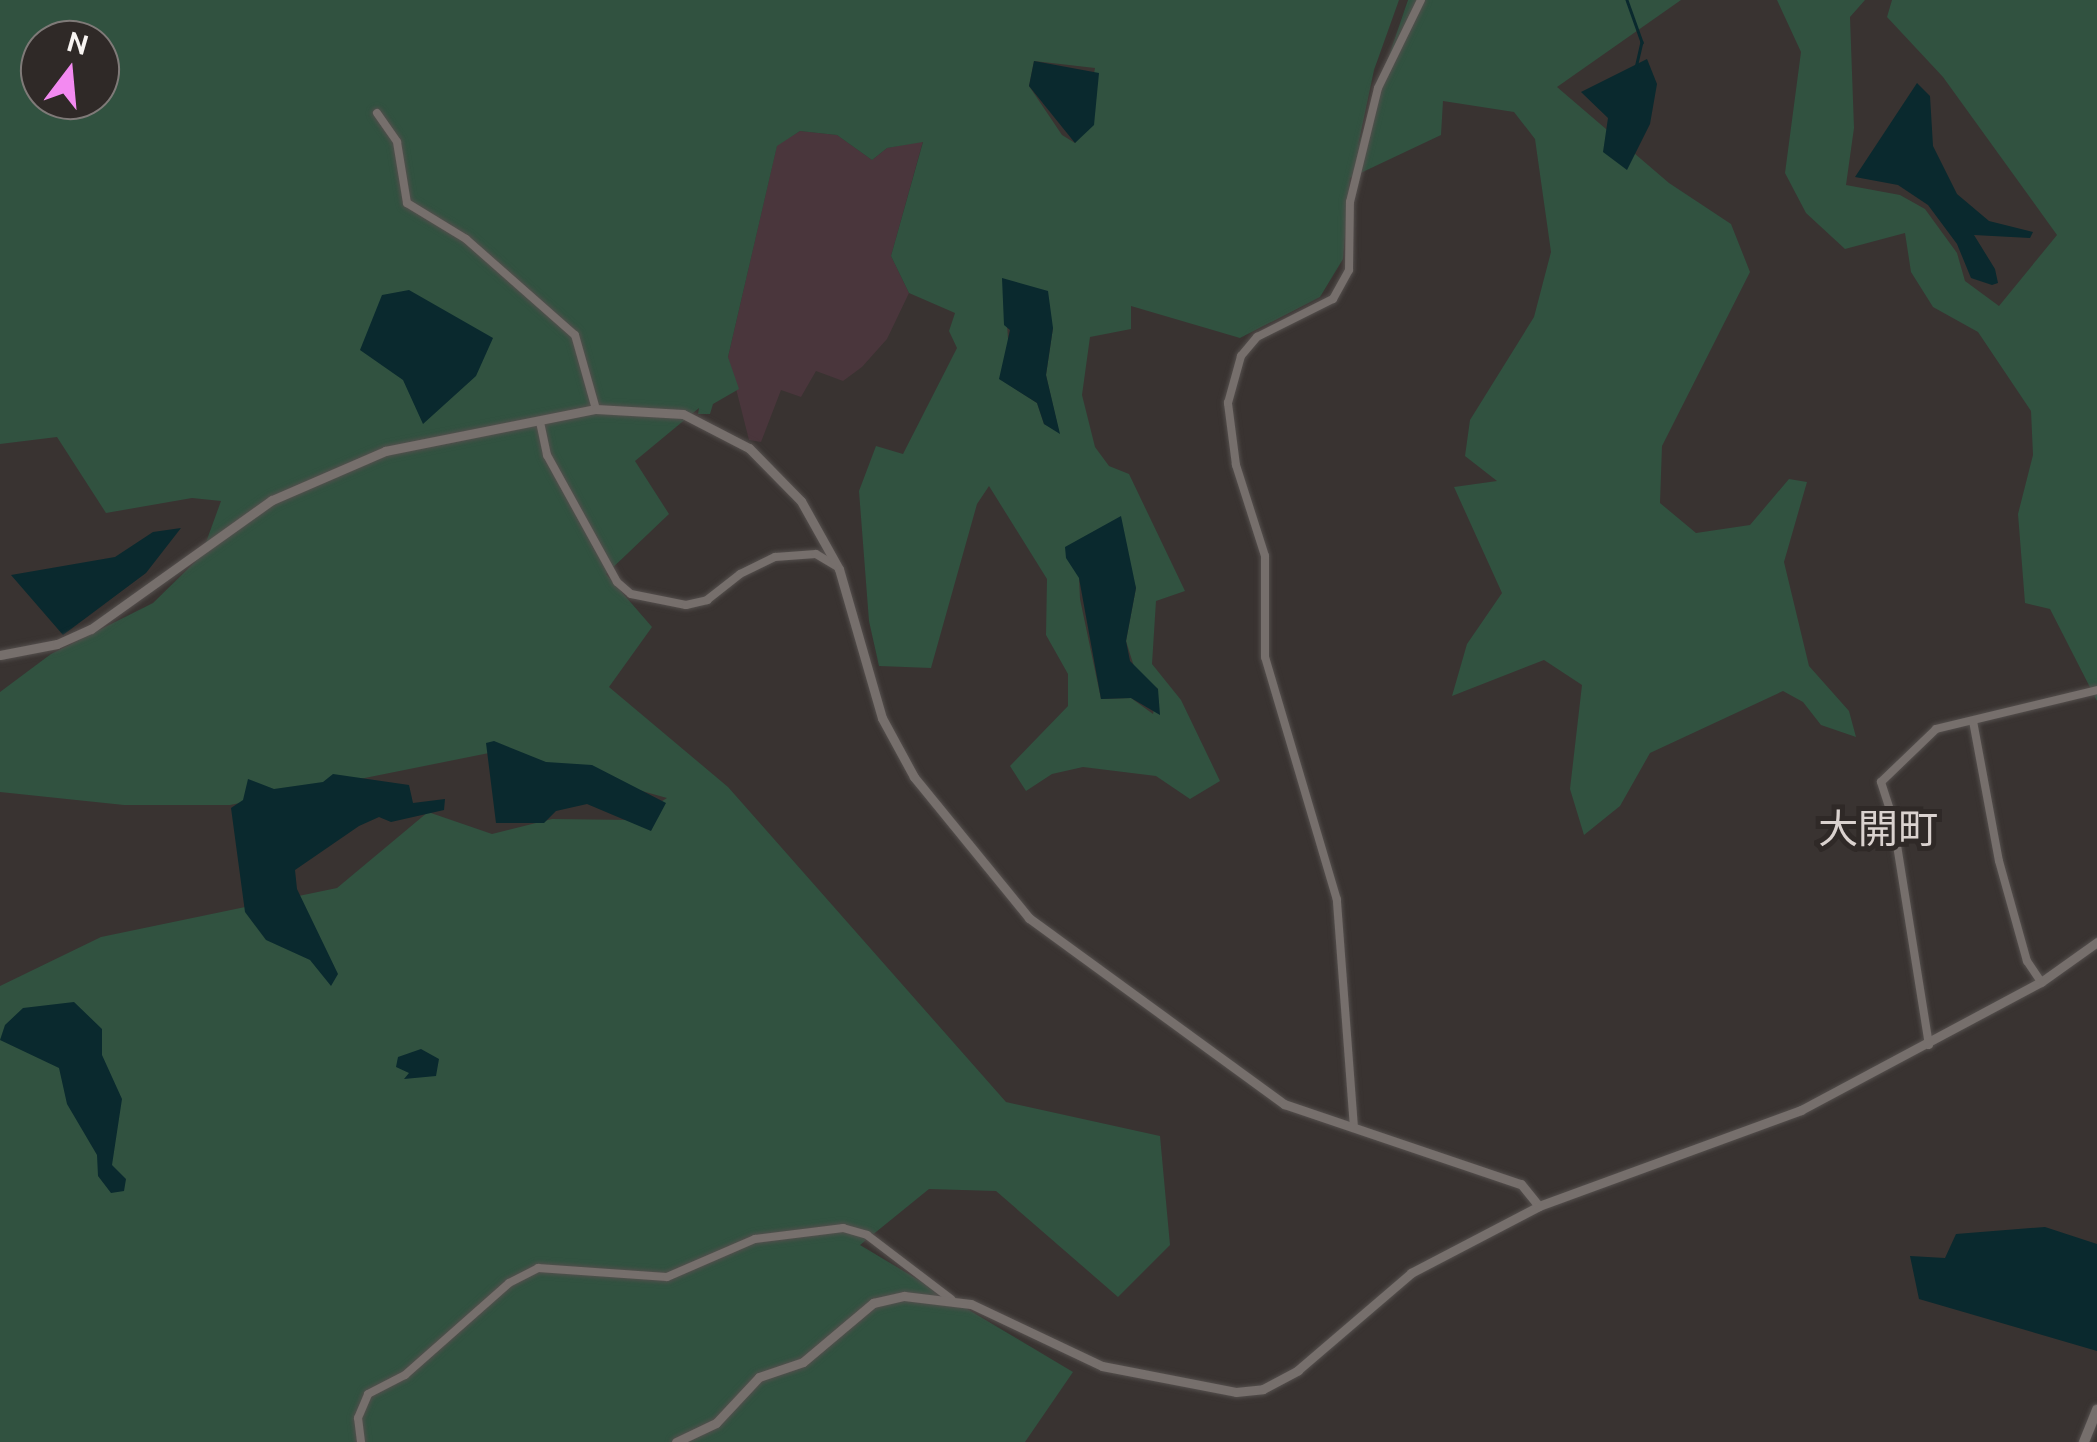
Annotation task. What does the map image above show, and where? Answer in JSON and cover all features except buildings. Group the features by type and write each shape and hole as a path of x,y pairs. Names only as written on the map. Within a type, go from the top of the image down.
{"main road":[{"path":"2084,1442 2097,1410"}],"street":[{"path":"1354,1128 1337,900 1265,657 1265,556 1236,465 1228,403 1240,356 1257,337 1333,299 1350,270 1350,202 1378,88 1421,0"},
{"path":"377,113 396,142 406,203 466,239 575,335 596,409"},
{"path":"0,655 57,644 91,629 272,500 385,451 596,409 683,414 749,448 801,501 840,568 882,718 914,777 1029,918 1284,1104 1521,1184 1539,1206"},
{"path":"540,422 547,454 617,582 630,594 673,605 707,600 756,564 795,554 816,554 840,568"},
{"path":"1928,1045 1893,819 1881,782 1924,735 2097,690"},
{"path":"1974,721 1999,861 2027,961 2041,982"},
{"path":"361,1442 358,1418 368,1394 405,1375 509,1283 538,1268 667,1277 755,1239 843,1228 868,1235 951,1298 1102,1366 1236,1392 1262,1389 1298,1370 1412,1273 1539,1206 1801,1110 2041,982 2097,942"},
{"path":"676,1442 728,1415 759,1377 803,1362 873,1303 904,1296 951,1298"}],"shaded area":[{"path":"800,131 837,135 872,160 887,148 923,141 891,256 909,293 887,339 862,367 843,381 816,371 801,397 781,390 761,442 749,440 728,357 777,145"}],"green space":[{"path":"0,0 1399,0 1374,70 1358,146 1408,0 1681,0 1557,87 1669,183 1731,224 1750,272 1662,446 1660,503 1696,533 1750,525 1789,479 1807,482 1784,562 1809,666 1849,711 1856,737 1821,725 1803,702 1783,691 1650,753 1620,806 1584,835 1570,789 1582,685 1544,660 1452,696 1467,644 1502,593 1454,487 1497,481 1465,456 1470,420 1534,317 1551,252 1535,139 1514,112 1443,101 1441,135 1350,178 1343,259 1320,297 1240,338 1131,306 1131,329 1090,337 1082,395 1095,447 1109,466 1129,474 1185,591 1156,601 1152,664 1181,700 1220,781 1190,799 1156,776 1083,767 1052,774 1026,791 1010,766 1068,706 1068,674 1046,635 1047,579 989,486 977,504 931,668 879,666 869,621 859,491 876,446 903,454 957,348 949,331 955,313 909,293 891,256 923,142 887,148 872,160 837,135 800,131 777,146 728,357 739,389 713,404 710,414 698,414 699,408 635,461 669,514 606,574 652,627 609,687 728,787 1006,1102 1160,1136 1170,1245 1118,1297 996,1191 929,1189 860,1245 1073,1372 1025,1442 0,1442 0,986 101,937 337,888 428,812 492,834 552,819 632,820 667,798 499,751 230,805 124,805 0,792 0,692 51,654 153,603 201,556 221,501 192,498 106,513 57,437 0,444","holes":["1034,61 1095,68 1083,133 1075,143 1062,135 1029,86","1005,296 1053,328 1046,375 1059,432 1044,424 1037,403 1000,379 1009,353","1130,569 1136,588 1126,641 1136,673 1158,689 1153,714 1131,698 1101,699 1080,599 1079,578"]},
{"path":"1777,0 1865,0 1850,17 1854,128 1846,185 1900,195 1925,209 1957,253 1965,281 1999,306 2057,235 1943,77 1887,17 1892,0 2097,0 2097,701 2050,609 2025,603 2018,514 2033,455 2031,411 1978,332 1933,307 1911,272 1905,233 1845,249 1806,213 1785,173 1801,52"}],"water":[{"path":"1647,59 1657,84 1650,124 1627,170 1603,152 1608,118 1581,92"},
{"path":"1034,61 1099,73 1094,125 1075,143 1029,86"},
{"path":"1917,83 1930,96 1933,146 1957,194 1989,221 2033,232 2030,238 1974,235 1995,269 1998,283 1992,285 1971,278 1957,244 1928,205 1898,185 1855,177"},
{"path":"1002,278 1048,291 1053,328 1046,375 1060,434 1044,424 1037,403 999,379 1010,330 1004,325"},
{"path":"409,290 493,338 476,376 423,424 403,380 360,350 382,295"},
{"path":"1121,516 1136,588 1126,641 1130,661 1158,689 1160,715 1131,698 1101,699 1079,578 1066,558 1065,547"},
{"path":"181,528 146,573 63,635 11,575 115,557 153,532"},
{"path":"494,741 546,762 592,765 666,803 651,831 587,804 556,811 544,823 496,823 486,743"},
{"path":"333,774 409,785 413,803 445,799 444,810 391,822 379,817 359,826 295,870 297,889 338,974 331,986 310,960 266,940 245,912 231,808 243,800 248,779 274,789 323,782"},
{"path":"74,1002 102,1029 102,1055 122,1099 112,1165 126,1179 124,1191 111,1193 98,1176 97,1155 67,1104 59,1068 0,1040 5,1025 23,1008"},
{"path":"421,1049 439,1059 436,1076 404,1079 409,1073 396,1067 398,1057"},
{"path":"2045,1227 2097,1244 2097,1351 1919,1299 1910,1256 1945,1258 1956,1234"}],"waterway":[{"path":"1627,0 1642,42 1636,67"}],"district":[{"name":"大開町","path":"1878,829"}]}
